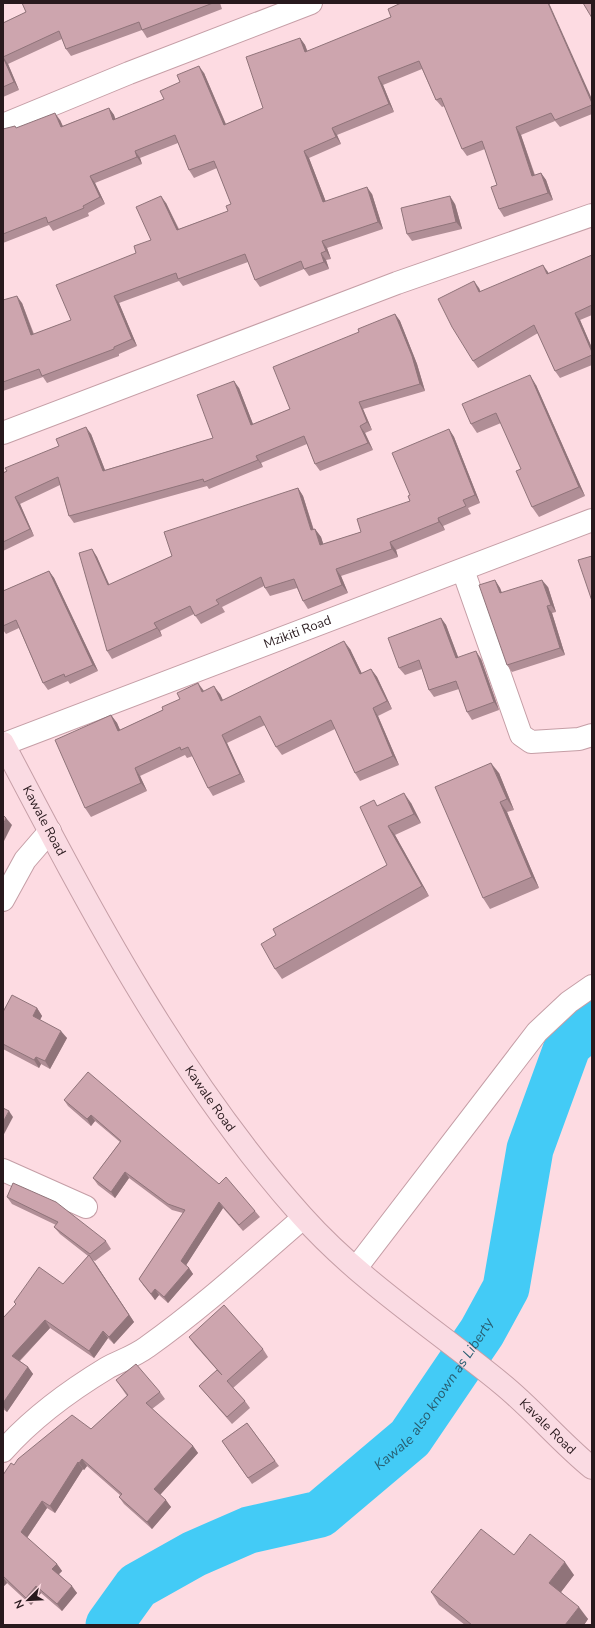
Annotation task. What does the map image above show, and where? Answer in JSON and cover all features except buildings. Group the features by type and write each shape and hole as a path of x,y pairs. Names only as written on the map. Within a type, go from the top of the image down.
{"street":[{"path":"3,125 128,72 311,3"},
{"path":"3,433 397,283 592,215"},
{"name":"Mzikiti Road","path":"3,743 592,520"},
{"path":"463,570 521,735 531,742 579,739 592,735"},
{"name":"Kawale Road","path":"3,743 50,831 130,974 192,1074 242,1146 303,1218 356,1268 431,1329 503,1384"},
{"path":"3,900 25,860 50,831"},
{"path":"356,1268 537,1032 569,1002 592,986"},
{"path":"3,1170 86,1207"},
{"path":"3,1451 15,1437 56,1401 108,1368 145,1348 186,1318 303,1218"},
{"name":"Kavale Road","path":"503,1384 531,1410 556,1437 592,1468"}],"waterway":[{"name":"Kawale also known as Liberty","path":"109,1625 137,1586 194,1554 249,1530 320,1514 410,1438 482,1332 506,1288 530,1149 568,1045 592,1024"}]}
